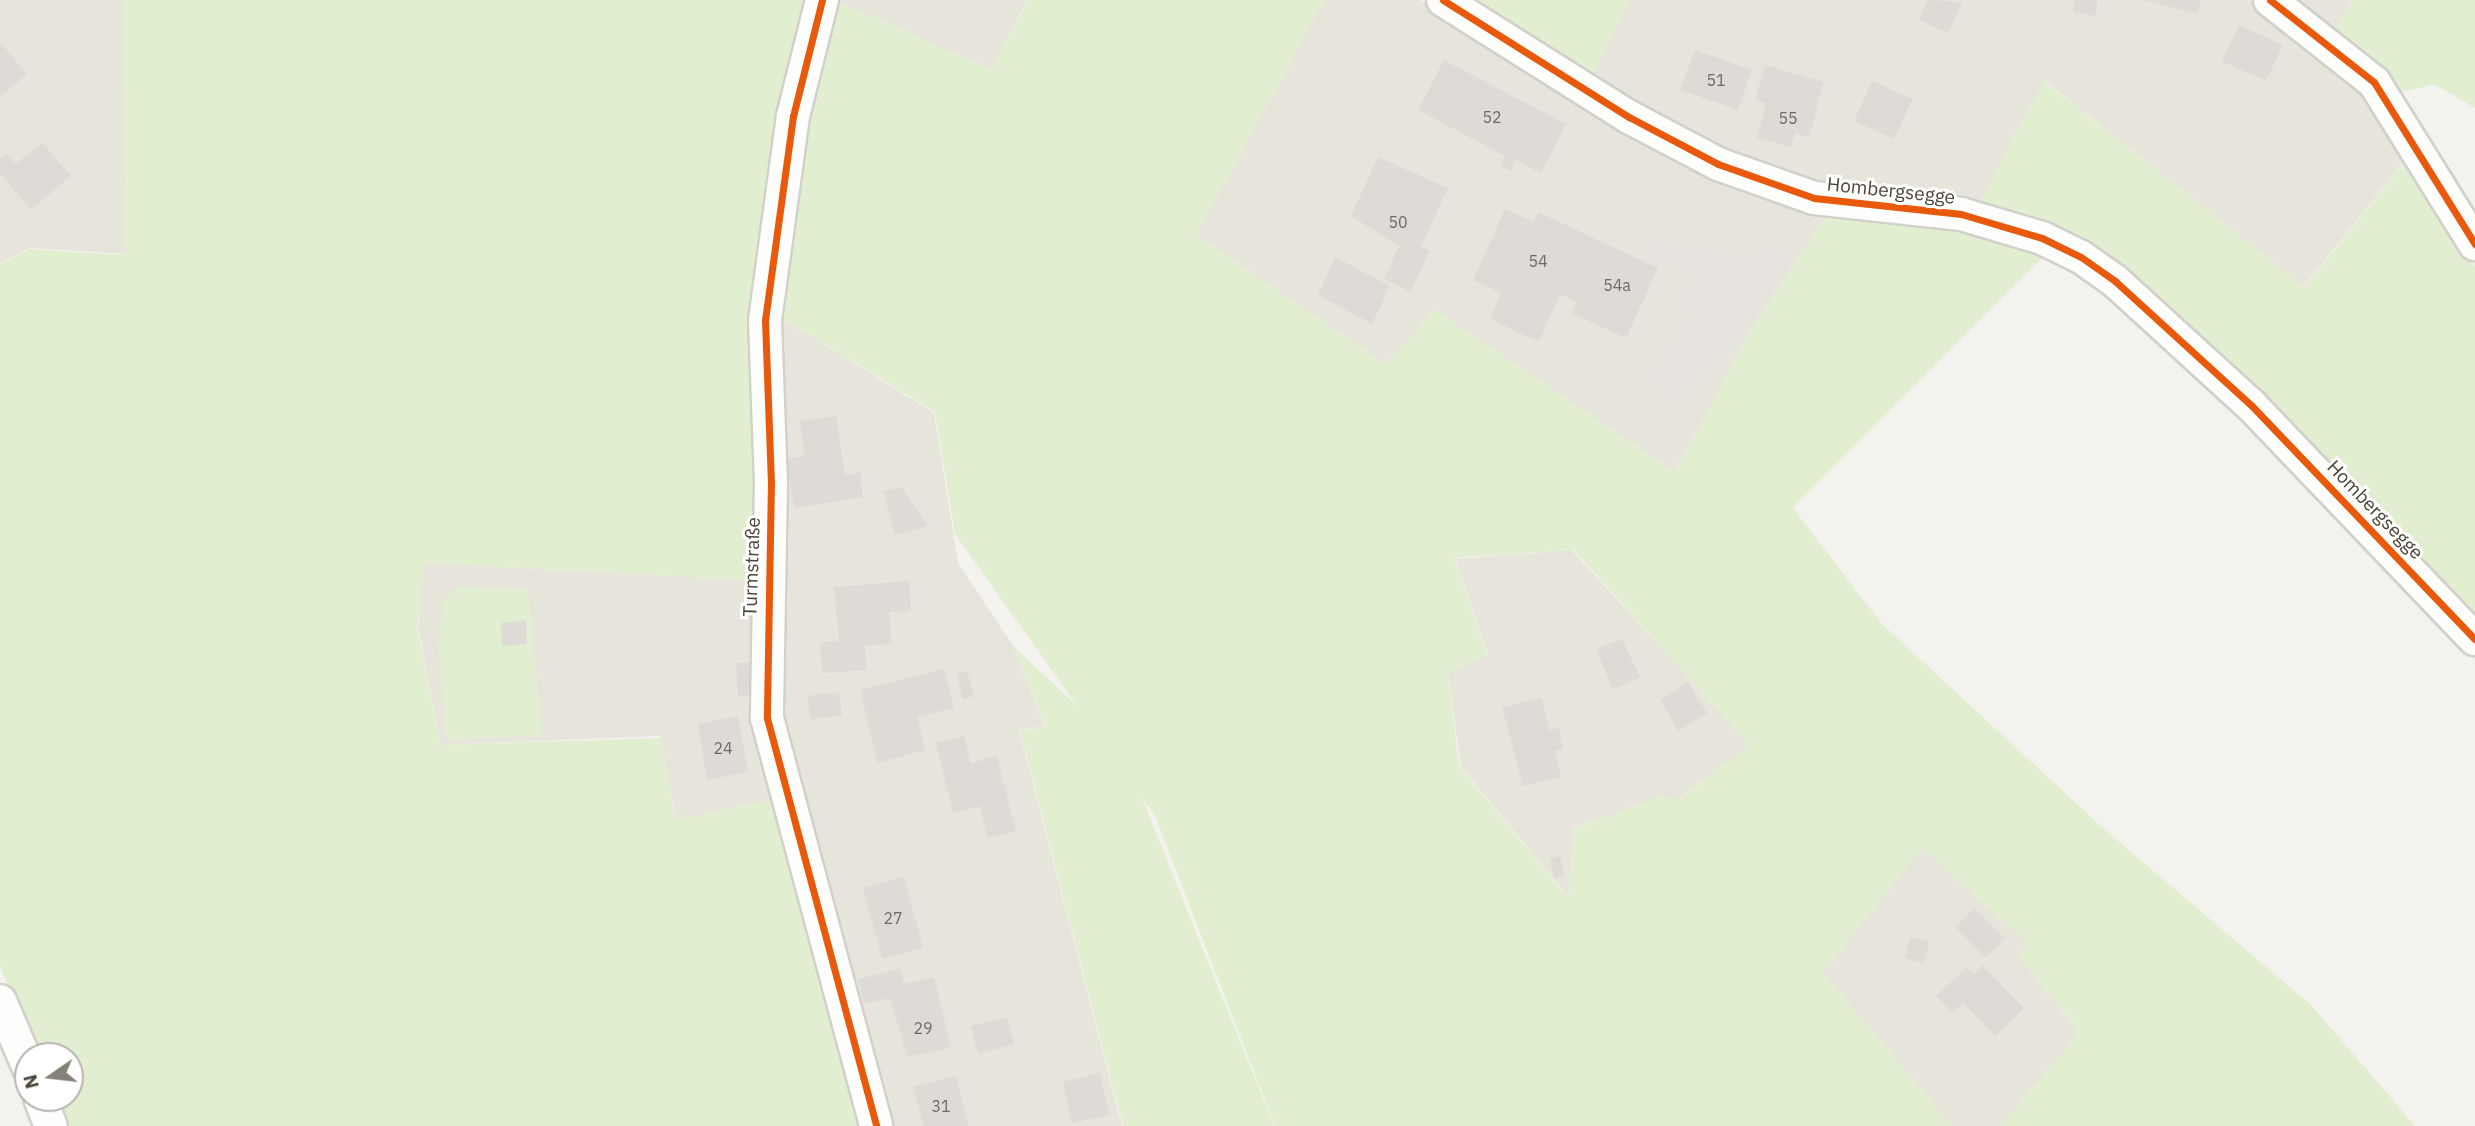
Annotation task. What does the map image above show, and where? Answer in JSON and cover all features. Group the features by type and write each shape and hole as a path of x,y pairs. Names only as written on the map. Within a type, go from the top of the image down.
{"street":[{"name":"Turmstraße","path":"822,0 793,116 765,320 771,481 767,718 876,1126"},
{"name":"Hombergsegge","path":"1443,0 1629,117 1718,164 1814,198 1971,217 2081,257 2125,289 2251,405 2475,639"},
{"path":"2270,0 2374,82 2475,244"},
{"path":"0,1002 18,1042"}],"shaded area":[{"path":"0,0 124,0 126,254 30,248 0,263"},
{"path":"835,0 1027,0 991,70"},
{"path":"1324,0 1420,0 1549,81 1829,212 1757,319 1675,472 1434,311 1386,365 1196,235"},
{"path":"1630,0 2353,0 2320,49 2374,92 2412,152 2303,287 2045,81 1977,206 1836,186 1722,149 1591,79"},
{"path":"1652,240 1735,252 1770,247 1795,262 1757,319 1677,404 1639,380 1685,317 1671,307 1693,277 1641,260"},
{"path":"774,313 934,413 958,563 1013,646 1045,726 1019,730 1122,1126 885,1126 773,718"},
{"path":"1572,550 1750,745 1677,800 1662,797 1574,828 1568,896 1461,767 1448,672 1488,655 1455,559"},
{"path":"424,563 750,580 760,714 773,799 676,820 660,736 441,745 418,627"},
{"path":"1922,847 2029,944 2019,957 2080,1033 2000,1126 1952,1126 1823,973"}],"green space":[{"path":"124,0 812,0 751,309 759,475 751,580 425,563 417,627 441,745 661,738 675,820 774,799 862,1126 63,1126 58,1112 84,1112 84,1042 30,1042 0,966 0,264 30,249 126,255"},
{"path":"835,0 991,70 1028,0 1324,0 1196,235 1386,365 1434,310 1675,472 1757,319 1829,212 1933,221 2042,258 1793,508 1882,624 2104,829 2312,1006 2415,1126 2000,1126 2080,1032 2019,957 2028,944 1922,848 1823,973 1952,1126 1275,1126 1155,816 1142,798 1274,1126 1123,1126 1020,731 1046,726 1013,646 1078,707 955,534 935,412 774,313 783,224","holes":["1574,550 1749,745 1678,800 1660,796 1574,829 1568,897 1459,766 1448,672 1487,655 1454,558"]},
{"path":"1469,0 1630,0 1591,79"},
{"path":"2353,0 2475,0 2475,108 2434,84 2399,93 2330,35"},
{"path":"2044,81 2304,287 2412,153 2475,267 2475,622 2394,532 2226,367 1977,206"},
{"path":"457,587 528,589 542,735 446,739 438,647 443,599"}],"building":[{"path":"1928,0 1962,2 1948,33 1919,20"},
{"path":"2075,0 2098,0 2095,16 2073,12"},
{"path":"2144,0 2201,0 2197,14"},
{"path":"2239,25 2283,45 2266,81 2222,61"},
{"path":"0,42 27,74 0,97"},
{"path":"1695,50 1752,70 1738,110 1680,90"},
{"path":"1444,60 1566,124 1541,173 1516,160 1511,171 1501,166 1505,156 1418,110"},
{"path":"1765,65 1824,82 1809,137 1795,133 1791,147 1757,138 1766,103 1755,100"},
{"path":"1872,81 1913,99 1894,139 1854,121"},
{"path":"42,142 71,176 31,210 0,173 0,159 6,153 16,164"},
{"path":"1378,157 1448,188 1421,247 1430,250 1411,292 1384,279 1399,246 1351,216"},
{"path":"1505,209 1534,222 1538,212 1658,268 1626,338 1571,313 1576,302 1560,294 1539,342 1490,319 1501,293 1473,280"},
{"path":"1335,257 1390,286 1372,324 1318,295"},
{"path":"836,416 845,475 860,472 863,497 794,508 786,459 805,456 800,421"},
{"path":"901,487 928,526 895,535 883,491"},
{"path":"909,581 911,611 889,612 892,644 865,646 867,670 822,673 820,642 839,641 834,587"},
{"path":"526,620 527,644 502,646 501,623"},
{"path":"1622,639 1640,677 1613,690 1596,649"},
{"path":"754,662 757,695 738,696 736,663"},
{"path":"944,669 954,708 917,717 925,750 878,763 860,690"},
{"path":"967,671 974,696 963,699 956,674"},
{"path":"1688,682 1707,713 1679,731 1660,700"},
{"path":"839,692 842,715 811,719 807,696"},
{"path":"1542,698 1549,730 1559,728 1563,749 1555,751 1561,777 1523,786 1502,707"},
{"path":"738,716 748,772 707,780 698,724"},
{"path":"964,736 971,763 997,756 1016,831 988,838 980,806 953,813 936,743"},
{"path":"1560,856 1565,876 1554,878 1550,859"},
{"path":"904,877 923,948 882,959 863,888"},
{"path":"1975,908 2005,939 1985,958 1955,927"},
{"path":"1910,937 1930,942 1924,963 1905,958"},
{"path":"1982,965 2024,1008 1995,1036 1963,1003 1952,1013 1936,996 1967,967 1974,974"},
{"path":"900,969 904,984 934,977 951,1047 907,1057 890,998 864,1004 858,979"},
{"path":"1007,1017 1014,1044 978,1054 971,1026"},
{"path":"1100,1073 1109,1115 1072,1123 1063,1082"},
{"path":"956,1076 969,1126 924,1126 913,1087"}],"cycle path":[{"path":"822,0 793,116 765,320 771,481 767,718 876,1126"},
{"path":"1443,0 1629,117 1718,164 1814,198 1961,214 2042,238 2081,257 2115,281 2251,405 2475,639"},
{"path":"2270,0 2374,82 2475,244"}]}
